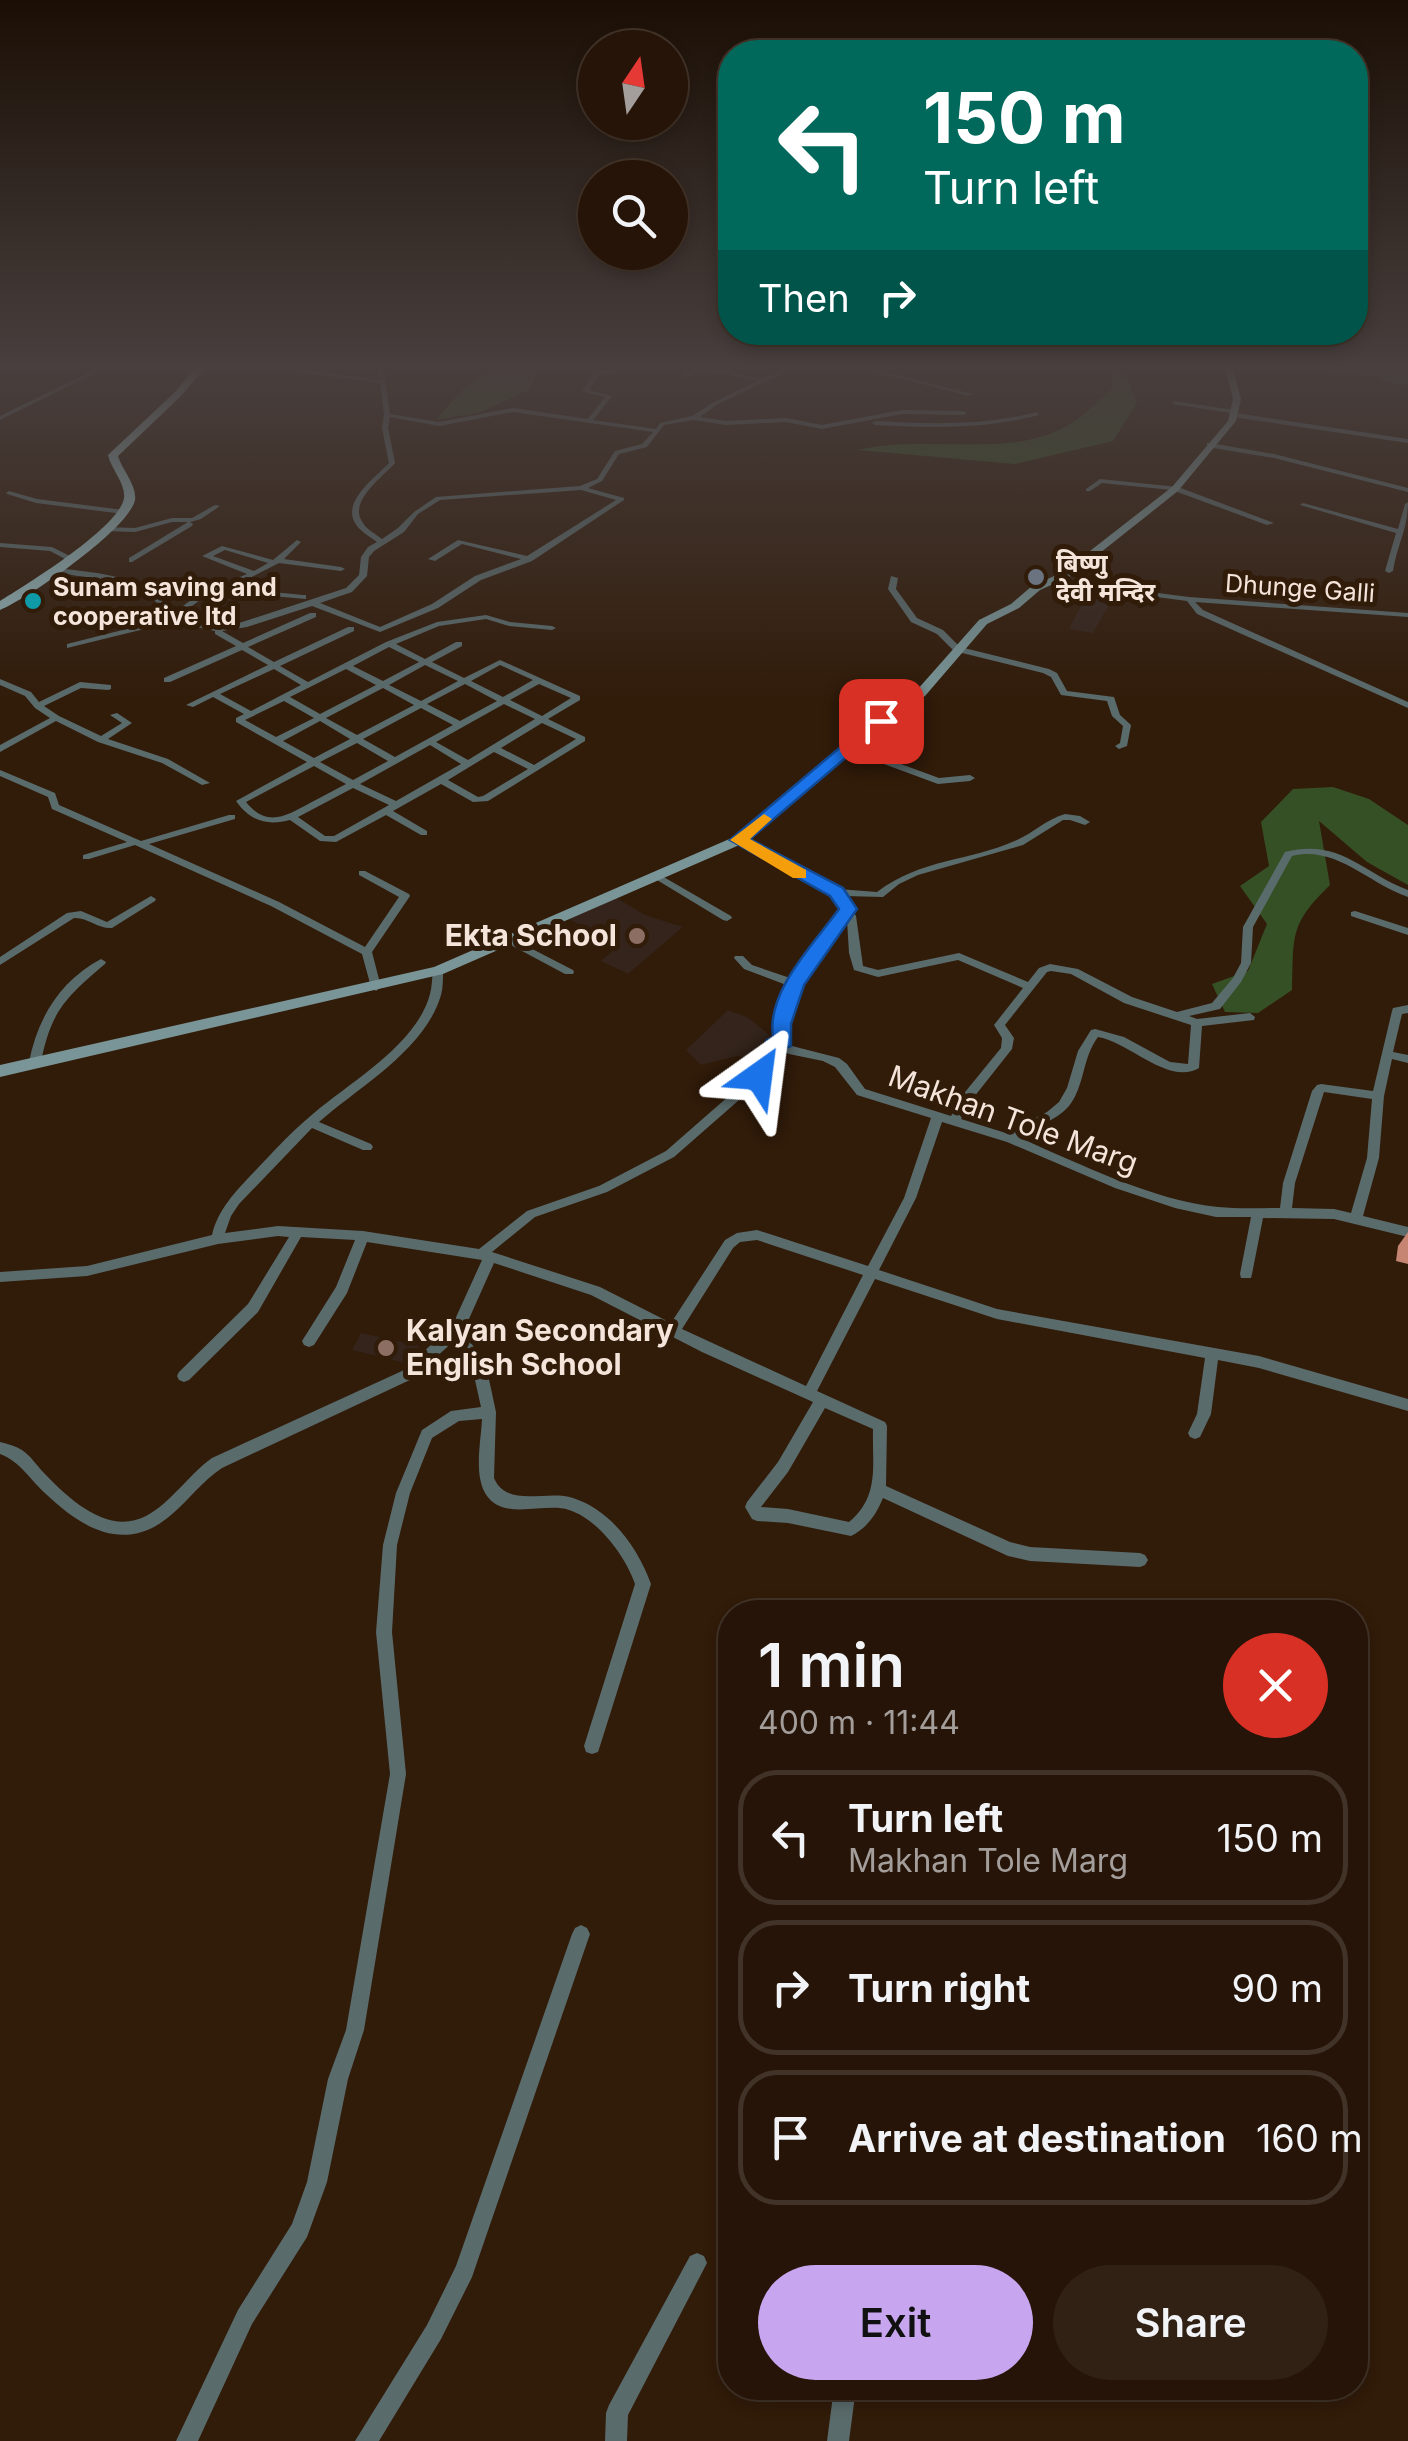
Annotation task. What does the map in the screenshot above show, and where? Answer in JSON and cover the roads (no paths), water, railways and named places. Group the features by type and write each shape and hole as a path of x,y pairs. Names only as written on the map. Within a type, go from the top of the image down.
{"main road":[{"path":"0,606 55,570 124,512 130,500 121,478"},
{"path":"0,1071 438,971 738,840 921,693 983,622 1067,574 1184,478"}],"street":[{"path":"378,478 364,492 356,512 358,525 380,541"},
{"path":"581,488 601,478"},
{"path":"1360,478 1408,490"},
{"path":"1088,490 1100,481 1110,480 1176,488 1270,523"},
{"path":"218,632 236,630 314,602 349,590 363,576 365,556 380,541 402,530 426,504 451,495 581,488 622,499 529,558 478,578 435,606 380,630 314,602"},
{"path":"9,493 36,502 124,512"},
{"path":"1389,571 1392,544 1408,504"},
{"path":"1303,505 1400,532"},
{"path":"132,560 203,518 216,506"},
{"path":"105,530 146,532 168,522 192,522"},
{"path":"146,532 158,543"},
{"path":"70,646 172,620 202,596 238,583 277,562 297,542"},
{"path":"432,559 461,542 529,558"},
{"path":"0,545 52,549 70,558"},
{"path":"254,574 206,556 225,548 277,562 341,568"},
{"path":"55,570 93,574 143,590 163,602 172,620 218,632 307,685"},
{"path":"894,578 892,589 914,620 940,632 957,649 1046,671 1054,675 1064,694 1111,699 1116,716 1127,725 1124,744 1118,746"},
{"name":"Dhunge Galli","path":"1051,581 1189,599 1408,614"},
{"path":"238,583 261,593 303,597"},
{"path":"1189,599 1200,612 1261,642 1338,671 1408,705"},
{"path":"168,680 314,614"},
{"path":"424,833 353,784 238,720 437,624 492,617 509,624 552,628"},
{"path":"534,640 539,627"},
{"path":"190,705 351,628"},
{"path":"389,644 582,739 481,800 441,780"},
{"path":"278,740 459,644"},
{"path":"291,818 330,840 441,780 577,698 500,662 240,801 250,814 268,822 291,818 538,681"},
{"path":"347,666 460,725"},
{"path":"0,682 28,694 56,718 101,740 165,761 206,783"},
{"path":"38,706 80,685 108,687"},
{"path":"215,695 250,714"},
{"path":"284,697 395,761"},
{"path":"101,740 128,723 114,715"},
{"path":"0,749 56,718"},
{"path":"431,742 468,764"},
{"path":"496,748 535,769"},
{"path":"848,748 924,778 970,778"},
{"path":"0,773 52,795 56,807 275,904 367,952 376,987"},
{"path":"738,840 836,892 874,896 905,874 1007,849 1042,831 1060,816 1071,815 1086,822"},
{"path":"86,857 232,818"},
{"path":"1180,1015 1216,1006 1237,980 1246,963 1248,927 1288,854 1307,850 1338,857 1408,894"},
{"path":"362,873 405,896 367,952"},
{"path":"655,875 727,918"},
{"path":"836,892 854,920 852,956 858,968 878,974 958,956 1030,988"},
{"path":"0,962 70,915 81,914 108,926 151,900"},
{"path":"0,1448 18,1452 38,1477 81,1514 114,1530 129,1531 157,1518 202,1472 332,1408 372,1395 407,1375 457,1330 485,1255 531,1214 604,1189 670,1154 759,1076 774,1044 784,1041 781,1024 795,984 848,909"},
{"path":"1356,914 1408,932"},
{"path":"509,940 569,972"},
{"path":"739,958 748,967 795,984"},
{"path":"35,1062 44,1019 54,1002 101,962"},
{"path":"955,1120 974,1087 1009,1042 1000,1025 1043,970 1074,971 1144,1007 1196,1023 1250,1017"},
{"path":"218,1239 227,1208 311,1123 380,1066 422,1022 436,1000 438,971"},
{"path":"1356,1219 1373,1158 1378,1096 1396,1011 1408,1009"},
{"path":"1011,1139 1032,1121 1064,1104 1073,1086 1078,1056 1095,1033 1112,1037 1162,1064 1186,1069 1193,1068 1196,1062 1196,1023"},
{"name":"Makhan Tole Marg","path":"784,1041 797,1054 834,1060 843,1066 851,1085 861,1092 1011,1139 1120,1185 1176,1203 1216,1212 1286,1210 1356,1219 1408,1232"},
{"path":"1386,1054 1408,1059"},
{"path":"1286,1210 1289,1183 1321,1088 1378,1096"},
{"path":"0,1277 87,1271 251,1233 363,1236 485,1255 595,1291 674,1331 816,1397 880,1426 880,1490 876,1505 851,1530 788,1516 757,1514 752,1507 783,1467 816,1397 870,1270 910,1198 938,1115"},
{"path":"311,1123 367,1147"},
{"path":"1246,1274 1258,1213"},
{"path":"184,1376 253,1308 298,1232"},
{"path":"674,1331 717,1258 737,1238 757,1234 998,1314 1295,1371 1408,1404"},
{"path":"309,1340 342,1289 363,1236"},
{"path":"457,1330 480,1370 489,1412 490,1488 508,1502 559,1500 574,1504 606,1528 638,1566 642,1584 592,1746"},
{"path":"1195,1433 1204,1414 1212,1354"},
{"path":"188,2441 245,2316 300,2230 316,2182 338,2079 355,2030 398,1774 384,1632 390,1545 403,1493 428,1434 456,1414 489,1412"},
{"path":"880,1490 1008,1549 1030,1554 1140,1560"},
{"path":"366,2441 434,2332 465,2270 582,1934"},
{"path":"616,2441 617,2413 697,2263"},
{"path":"838,2441 843,2400"}],"place":[{"name":"बिष्णु देवी मन्दिर","path":"1036,577"},
{"name":"Sunam saving and cooperative ltd","path":"33,601"},
{"name":"Ekta School","path":"637,936"},
{"name":"Kalyan Secondary English School","path":"386,1348"}]}
